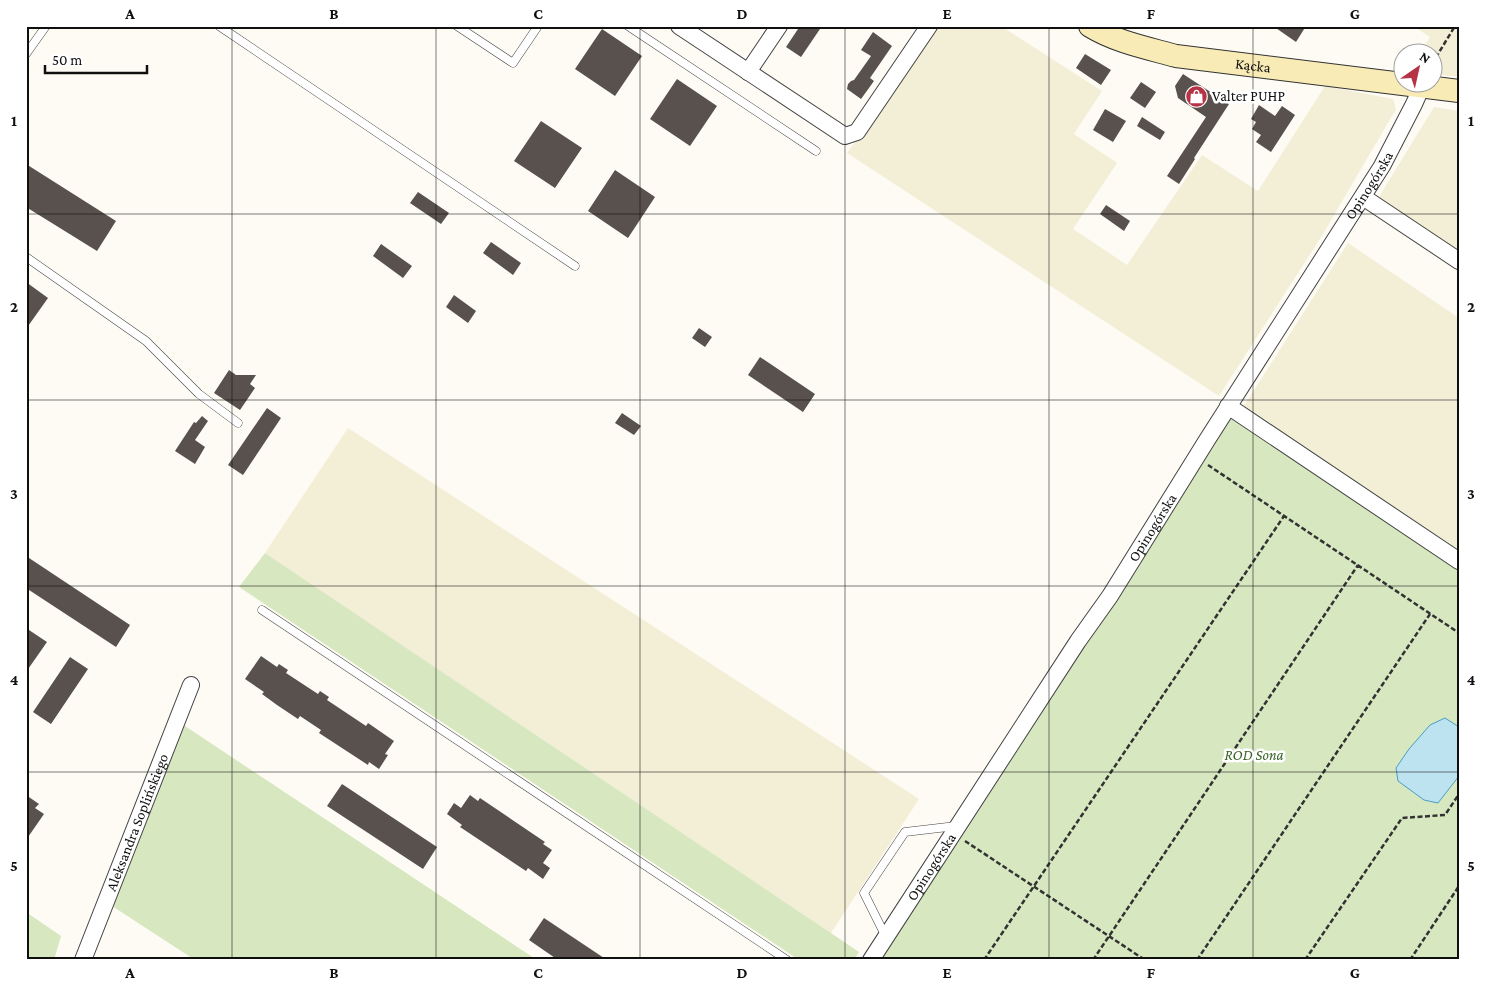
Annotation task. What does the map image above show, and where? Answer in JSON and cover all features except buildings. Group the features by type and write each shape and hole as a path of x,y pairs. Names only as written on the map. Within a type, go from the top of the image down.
{"street":[{"path":"679,26 845,136 857,132 929,26"},
{"path":"748,72 779,26"},
{"name":"Kącka","path":"1090,26 1136,45 1176,56 1392,83"},
{"name":"Kącka","path":"1442,89 1459,91"},
{"name":"Opinogórska","path":"871,960 1078,641 1110,596 1228,406 1363,197 1382,166 1418,92"},
{"path":"1363,197 1459,261"},
{"path":"1228,406 1459,560"},
{"name":"Aleksandra Soplińskiego","path":"82,960 190,684"}],"lane":[{"path":"26,54 46,26"},
{"path":"219,26 575,266"},
{"path":"457,26 514,63 538,26"},
{"path":"628,26 816,151"},
{"path":"26,257 146,341 199,394 238,423"},
{"path":"262,610 787,960"},
{"path":"886,937 864,893 905,832 956,829"}],"path":[{"path":"1442,47 1455,26"},
{"path":"1196,458 1459,633"},
{"path":"984,960 1284,516"},
{"path":"1093,960 1358,565"},
{"path":"1197,960 1430,614"},
{"path":"1305,960 1402,818 1445,815 1459,794"},
{"path":"956,829 1034,885 1146,960"},
{"path":"1410,960 1459,886"}],"shaded area":[{"path":"937,26 1001,26 1102,91 1074,134 1117,163 1073,229 1127,265 1202,155 1258,191 1325,86 1393,99 1396,109 1323,234 1219,396 847,153"},
{"path":"1413,26 1459,26 1459,77 1442,75 1442,42 1427,42 1430,37"},
{"path":"1434,107 1459,111 1459,255 1377,200"},
{"path":"1348,243 1459,318 1459,550 1242,409"},
{"path":"348,428 919,799 831,933 265,553"}],"green space":[{"name":"ROD Sona","path":"1233,415 1459,568 1459,960 872,960"},
{"path":"265,553 859,952 854,960 799,960 239,587"},
{"path":"182,724 537,960 195,960 112,906"},
{"path":"26,912 61,936 54,960 26,960"}],"water":[{"path":"1445,718 1459,727 1459,776 1438,803 1424,800 1398,781 1396,768 1409,749 1430,725"}],"place":[{"name":"Valter PUHP","path":"1196,96"}]}
